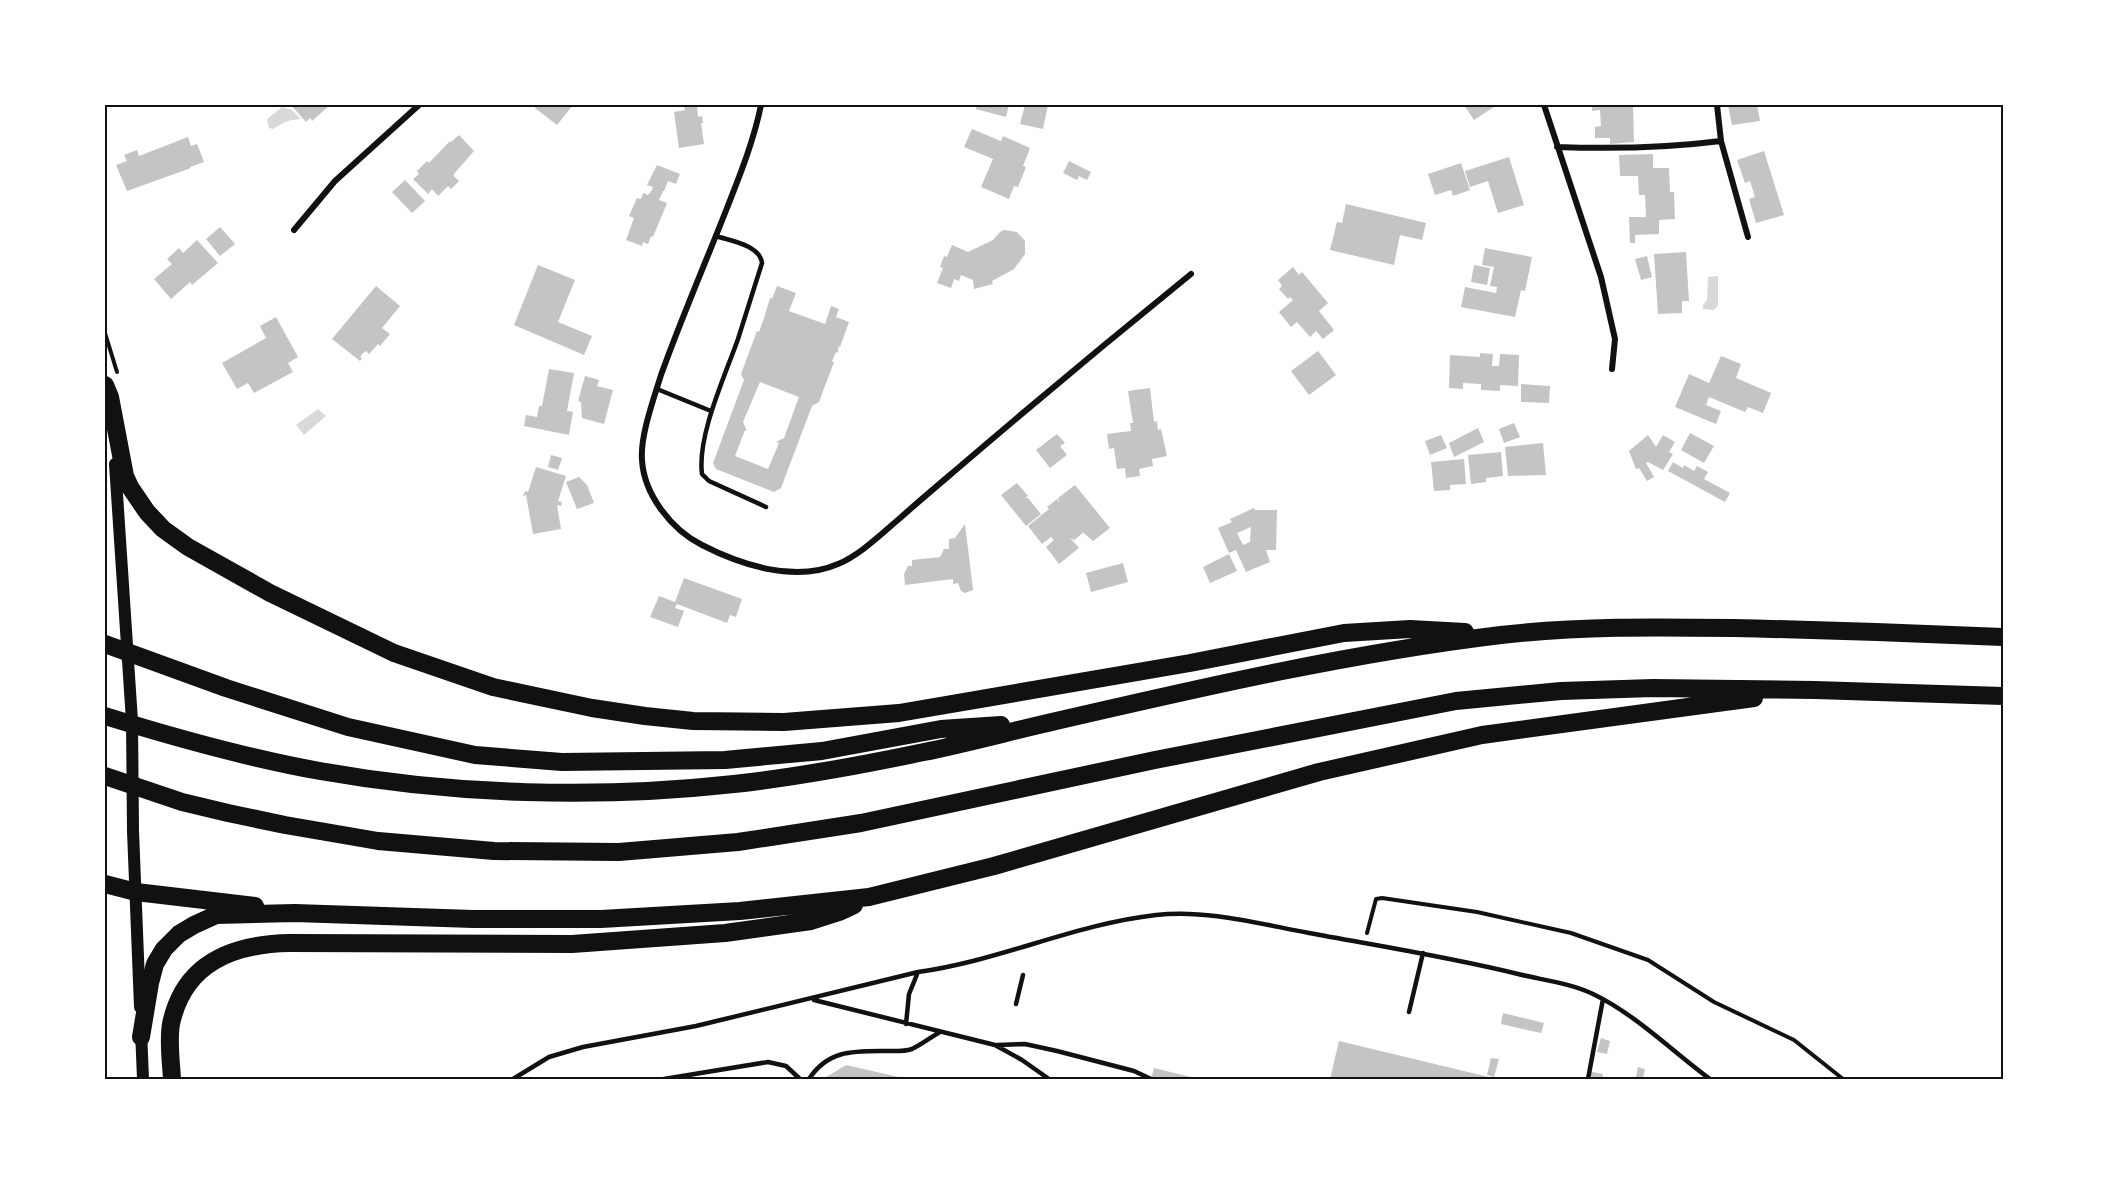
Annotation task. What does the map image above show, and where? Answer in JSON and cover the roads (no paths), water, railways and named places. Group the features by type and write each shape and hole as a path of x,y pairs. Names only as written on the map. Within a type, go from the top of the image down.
{"highway":[{"path":"105,385 110,397 125,476 130,488 147,512 163,529 188,547 270,593 394,653 493,687 592,708 693,721 784,722 899,713 1178,665 1344,633 1410,629 1506,634 1662,627 1845,630 2003,637"},
{"path":"105,716 224,751 319,771 438,786 552,792 626,791 733,784 811,773 926,752 1198,689 1383,652 1506,634"},
{"path":"105,644 225,688 348,727 474,755 562,762 725,760 822,751 941,729 1052,722"},
{"path":"105,776 182,802 228,813 378,841 495,851 619,852 738,842 861,823 1155,760 1456,701 1561,691 1653,688 2003,696"},
{"path":"141,1037 150,983 155,964 164,949 179,934 216,915 295,914 473,919 601,919 741,911 869,897 994,866 1319,772 1470,738 1815,690"},
{"path":"105,884 136,892 243,904 295,914"},
{"path":"172,1079 171,1026 180,999 188,985 208,964 238,949 290,943 572,944 725,933 811,921 839,912 869,897"}],"main road":[{"path":"105,404 117,476 132,721 133,831 143,1079"}],"street":[{"path":"294,230 335,181 419,105"},
{"path":"761,105 754,133 657,389 647,422 642,460 648,485 662,513 688,539 714,552 751,566 788,572 812,570 838,564 872,542 1048,391 1191,274"},
{"path":"1544,105 1601,277 1615,339 1612,369"},
{"path":"1717,105 1721,141 1748,237"},
{"path":"1557,147 1623,149 1721,141"}],"lane":[{"path":"716,236 758,252 762,263 711,411 702,457 702,474 709,481 765,507"},
{"path":"657,389 711,411"},
{"path":"513,1079 549,1057 583,1047 696,1026 918,972 949,968 1091,926 1157,914 1215,916 1364,942 1467,962 1590,992 1612,1004 1710,1079"},
{"path":"1409,1012 1423,953"},
{"path":"906,1024 909,994 918,972"},
{"path":"1016,1004 1023,975"},
{"path":"812,999 995,1045 1025,1044 1057,1051 1134,1071 1151,1079"},
{"path":"1588,1079 1603,999"},
{"path":"809,1079 825,1061 837,1055 856,1051 900,1051 912,1048 940,1032"},
{"path":"995,1045 1049,1079"},
{"path":"664,1079 768,1062 786,1066 800,1079"}]}
